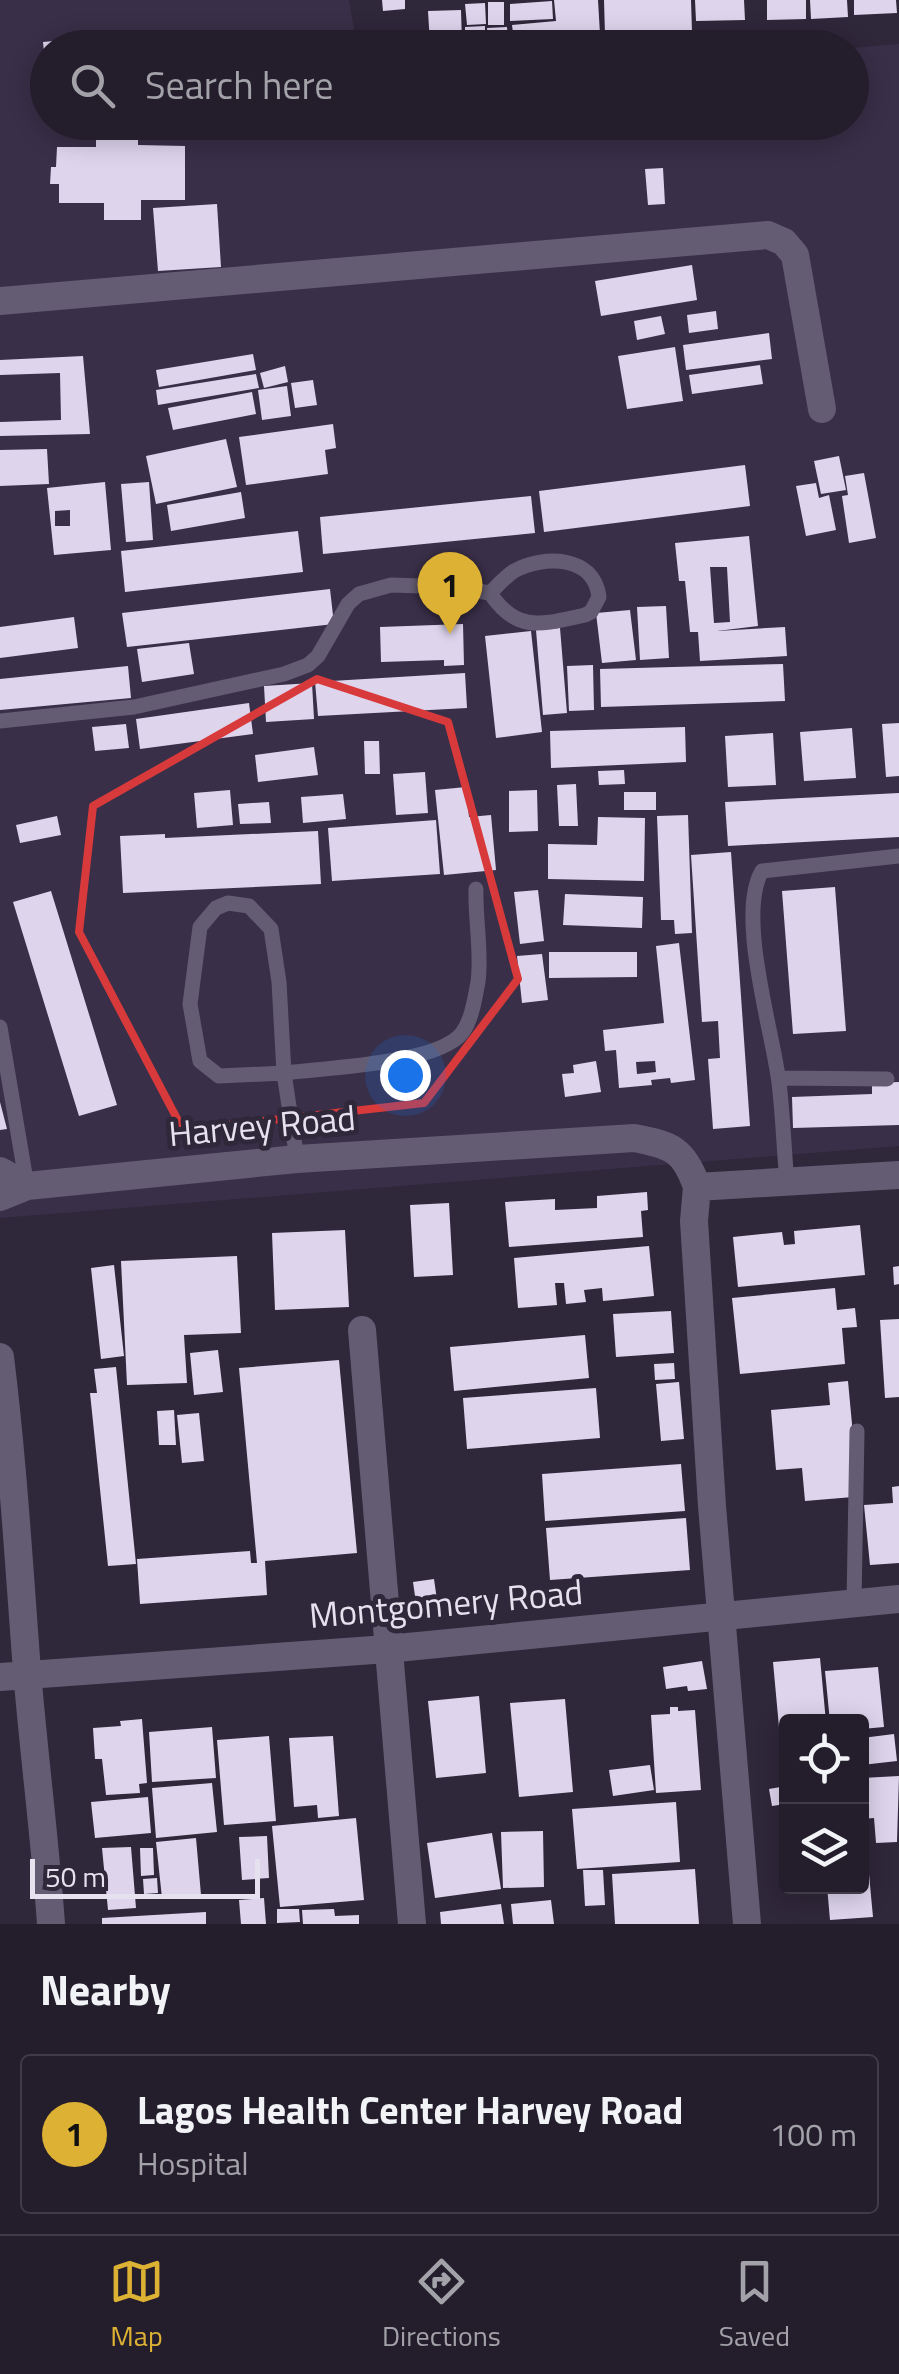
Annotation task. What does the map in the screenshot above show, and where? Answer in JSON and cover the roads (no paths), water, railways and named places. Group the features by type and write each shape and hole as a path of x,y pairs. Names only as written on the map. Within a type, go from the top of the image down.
{"street":[{"path":"0,301 768,235 784,242 795,255 822,409"},
{"name":"Harvey Road","path":"0,1198 26,1186 297,1158 634,1138 675,1149 689,1164 696,1187"},
{"path":"0,1171 26,1186"},
{"path":"747,1924 721,1617 694,1221 696,1187 899,1175"},
{"path":"362,1330 412,1924"},
{"path":"0,1358 14,1468 14,1676 44,1819 51,1924"},
{"name":"Montgomery Road","path":"14,1676 387,1649 899,1599"}],"lane":[{"path":"0,721 134,707 284,674 308,665 318,656 348,604 359,594 392,585 490,593 512,618 537,625 592,612 599,596 594,577 561,561 521,568 490,593"},
{"path":"787,1183 778,1078 763,1009 754,920 755,884 762,871 899,856"},
{"path":"297,1158 284,1073 271,930 250,906 228,903 216,908 200,926 190,1004 200,1061 219,1076 284,1073 408,1058 450,1043 462,1033 472,1011 479,978 476,889"},
{"path":"0,1028 26,1186"},
{"path":"778,1078 887,1079"},
{"path":"854,1603 857,1431"}],"place":[{"name":"Lagos Health Center Harvey Road","path":"450,634"}]}
